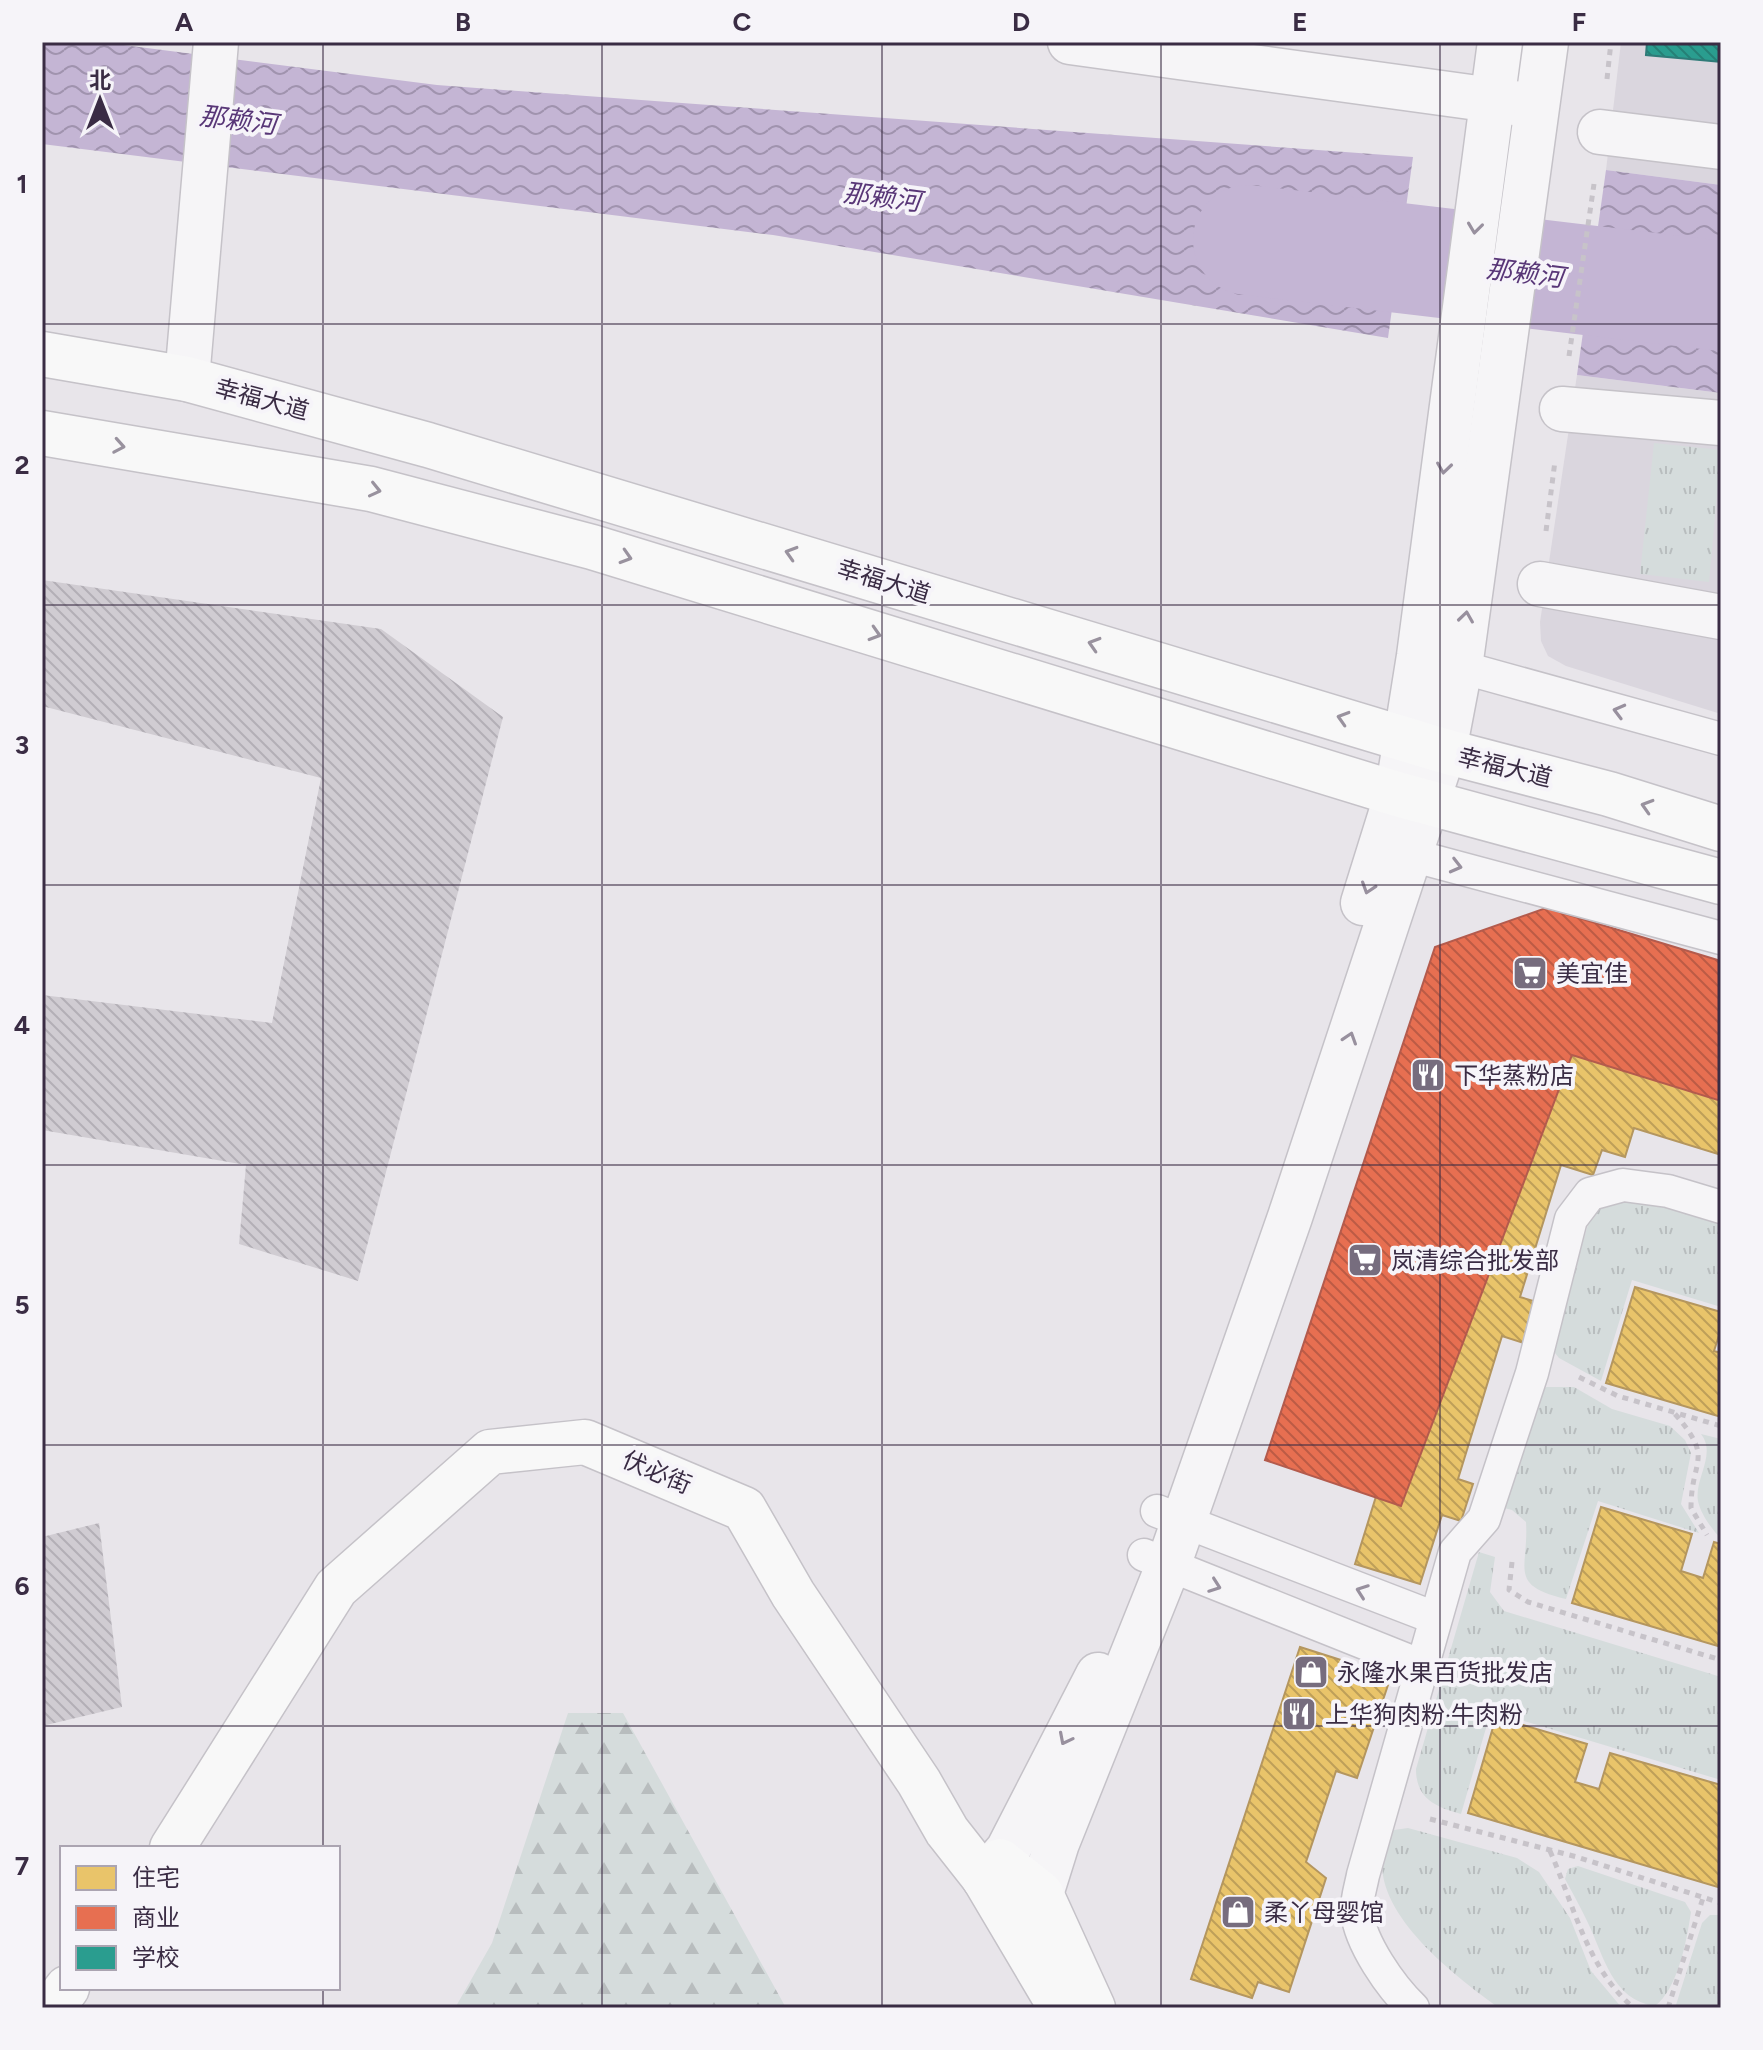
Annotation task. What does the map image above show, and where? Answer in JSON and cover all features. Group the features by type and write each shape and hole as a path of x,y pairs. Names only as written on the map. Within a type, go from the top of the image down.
{"main road":[{"name":"幸福大道","path":"42,354 187,379 428,445 1425,744 1609,794 1721,829"},
{"path":"42,433 371,489 592,547 1412,798 1721,882"},
{"name":"伏必街","path":"173,1846 336,1588 490,1452 585,1442 744,1509 793,1594 919,1782 947,1831 992,1869 1041,1894 1093,2008"},
{"name":"伏必街","path":"992,1869 1032,1957 1061,2008"},
{"path":"52,2008 66,1990"}],"street":[{"path":"187,379 216,42"},
{"path":"1070,42 1536,106"},
{"path":"1439,661 1454,391 1500,42"},
{"path":"1032,1957 1041,1894 1057,1843 1156,1561 1282,1158 1396,851 1412,798 1498,389 1546,42"},
{"path":"1600,132 1721,147"},
{"path":"1562,409 1721,423"},
{"path":"1540,584 1721,617"},
{"path":"992,1869 1156,1561"}],"lane":[{"path":"1439,661 1721,739"},
{"path":"1396,851 1721,938"},
{"path":"1413,2008 1398,1993 1372,1953 1357,1913 1363,1875 1455,1552 1484,1519 1532,1373 1571,1219 1590,1194 1623,1185 1668,1191 1721,1207"},
{"path":"1170,1517 1435,1618"},
{"path":"1156,1561 1422,1666"}],"path":[{"path":"1568,361 1595,176"},
{"path":"1532,1373 1574,1375 1618,1396 1721,1426"},
{"path":"1673,1411 1695,1436 1700,1459 1691,1508 1707,1535"},
{"path":"1484,1519 1506,1531 1512,1551 1509,1590 1528,1602 1721,1660"},
{"path":"1382,1808 1550,1850 1721,1903"},
{"path":"1550,1850 1592,1956 1618,1995 1634,2008"},
{"path":"1668,2008 1703,1898"}],"shaded area":[{"path":"1621,42 1721,42 1721,185 1606,170"},
{"path":"1577,375 1721,393 1721,714 1566,666 1548,656 1541,641 1540,622"}],"green space":[{"path":"1654,443 1721,450 1709,582 1640,574"},
{"path":"1616,1200 1641,1200 1721,1225 1721,1307 1632,1280 1601,1381 1559,1358 1551,1348 1590,1218 1599,1207"},
{"path":"1546,1387 1574,1387 1612,1409 1670,1426 1685,1440 1691,1453 1681,1504 1699,1533 1598,1501 1566,1599 1547,1594 1528,1581 1524,1563 1526,1522 1512,1510 1500,1507 1530,1407"},
{"path":"1701,1434 1721,1439 1721,1539 1704,1517 1698,1501 1707,1450"},
{"path":"1479,1552 1495,1557 1490,1592 1504,1611 1721,1677 1721,1780 1491,1711 1461,1814 1429,1800 1420,1788 1416,1769"},
{"path":"568,1713 623,1713 786,2008 455,2008 492,1943"},
{"path":"1408,1828 1517,1858 1539,1872 1570,1918 1591,1971 1622,2008 1499,2008 1456,1975 1411,1931 1394,1906 1384,1880 1383,1855 1394,1830"},
{"path":"1578,1866 1685,1902 1691,1912 1675,1976 1670,1988 1655,2006 1629,1995 1611,1975 1565,1879 1568,1869"},
{"path":"1710,1915 1721,1915 1721,2008 1675,2008 1702,1923"}],"water":[{"path":"42,42 100,42 437,85 1413,157 1388,338 773,235 42,144"},
{"path":"1606,170 1721,185 1721,393 1577,375"}],"building: 住宅":[{"path":"1523,1024 1721,1085 1721,1155 1634,1128 1625,1157 1602,1150 1593,1175 1561,1165 1520,1297 1540,1303 1527,1344 1502,1336 1458,1479 1473,1484 1461,1521 1442,1515 1420,1584 1355,1564"},
{"path":"1635,1287 1721,1312 1721,1329 1714,1351 1721,1353 1721,1417 1606,1383"},
{"path":"1601,1507 1692,1534 1681,1571 1703,1578 1714,1542 1721,1544 1721,1647 1572,1603"},
{"path":"1300,1647 1391,1676 1357,1778 1336,1771 1306,1862 1326,1878 1289,1992 1258,1982 1252,1998 1191,1979"},
{"path":"1496,1717 1587,1744 1575,1782 1599,1789 1610,1753 1721,1785 1721,1888 1468,1813"}],"building: 商业":[{"path":"1546,908 1721,961 1721,1101 1572,1055 1401,1506 1265,1460 1435,947"}],"building: 学校":[{"path":"1647,42 1721,42 1721,62 1646,55"}],"building: 其他":[{"path":"42,580 381,629 503,717 358,1281 239,1244 246,1165 42,1130 42,995 272,1023 321,778 42,706"},
{"path":"99,1523 122,1707 42,1726 42,1537"}],"waterway":[{"name":"那赖河","path":"1248,240 1721,296"}],"place":[{"name":"美宜佳","path":"1530,973"},
{"name":"下华蒸粉店","path":"1428,1075"},
{"name":"岚清综合批发部","path":"1365,1260"},
{"name":"永隆水果百货批发店","path":"1311,1672"},
{"name":"上华狗肉粉·牛肉粉","path":"1299,1714"},
{"name":"柔丫母婴馆","path":"1238,1912"}]}
